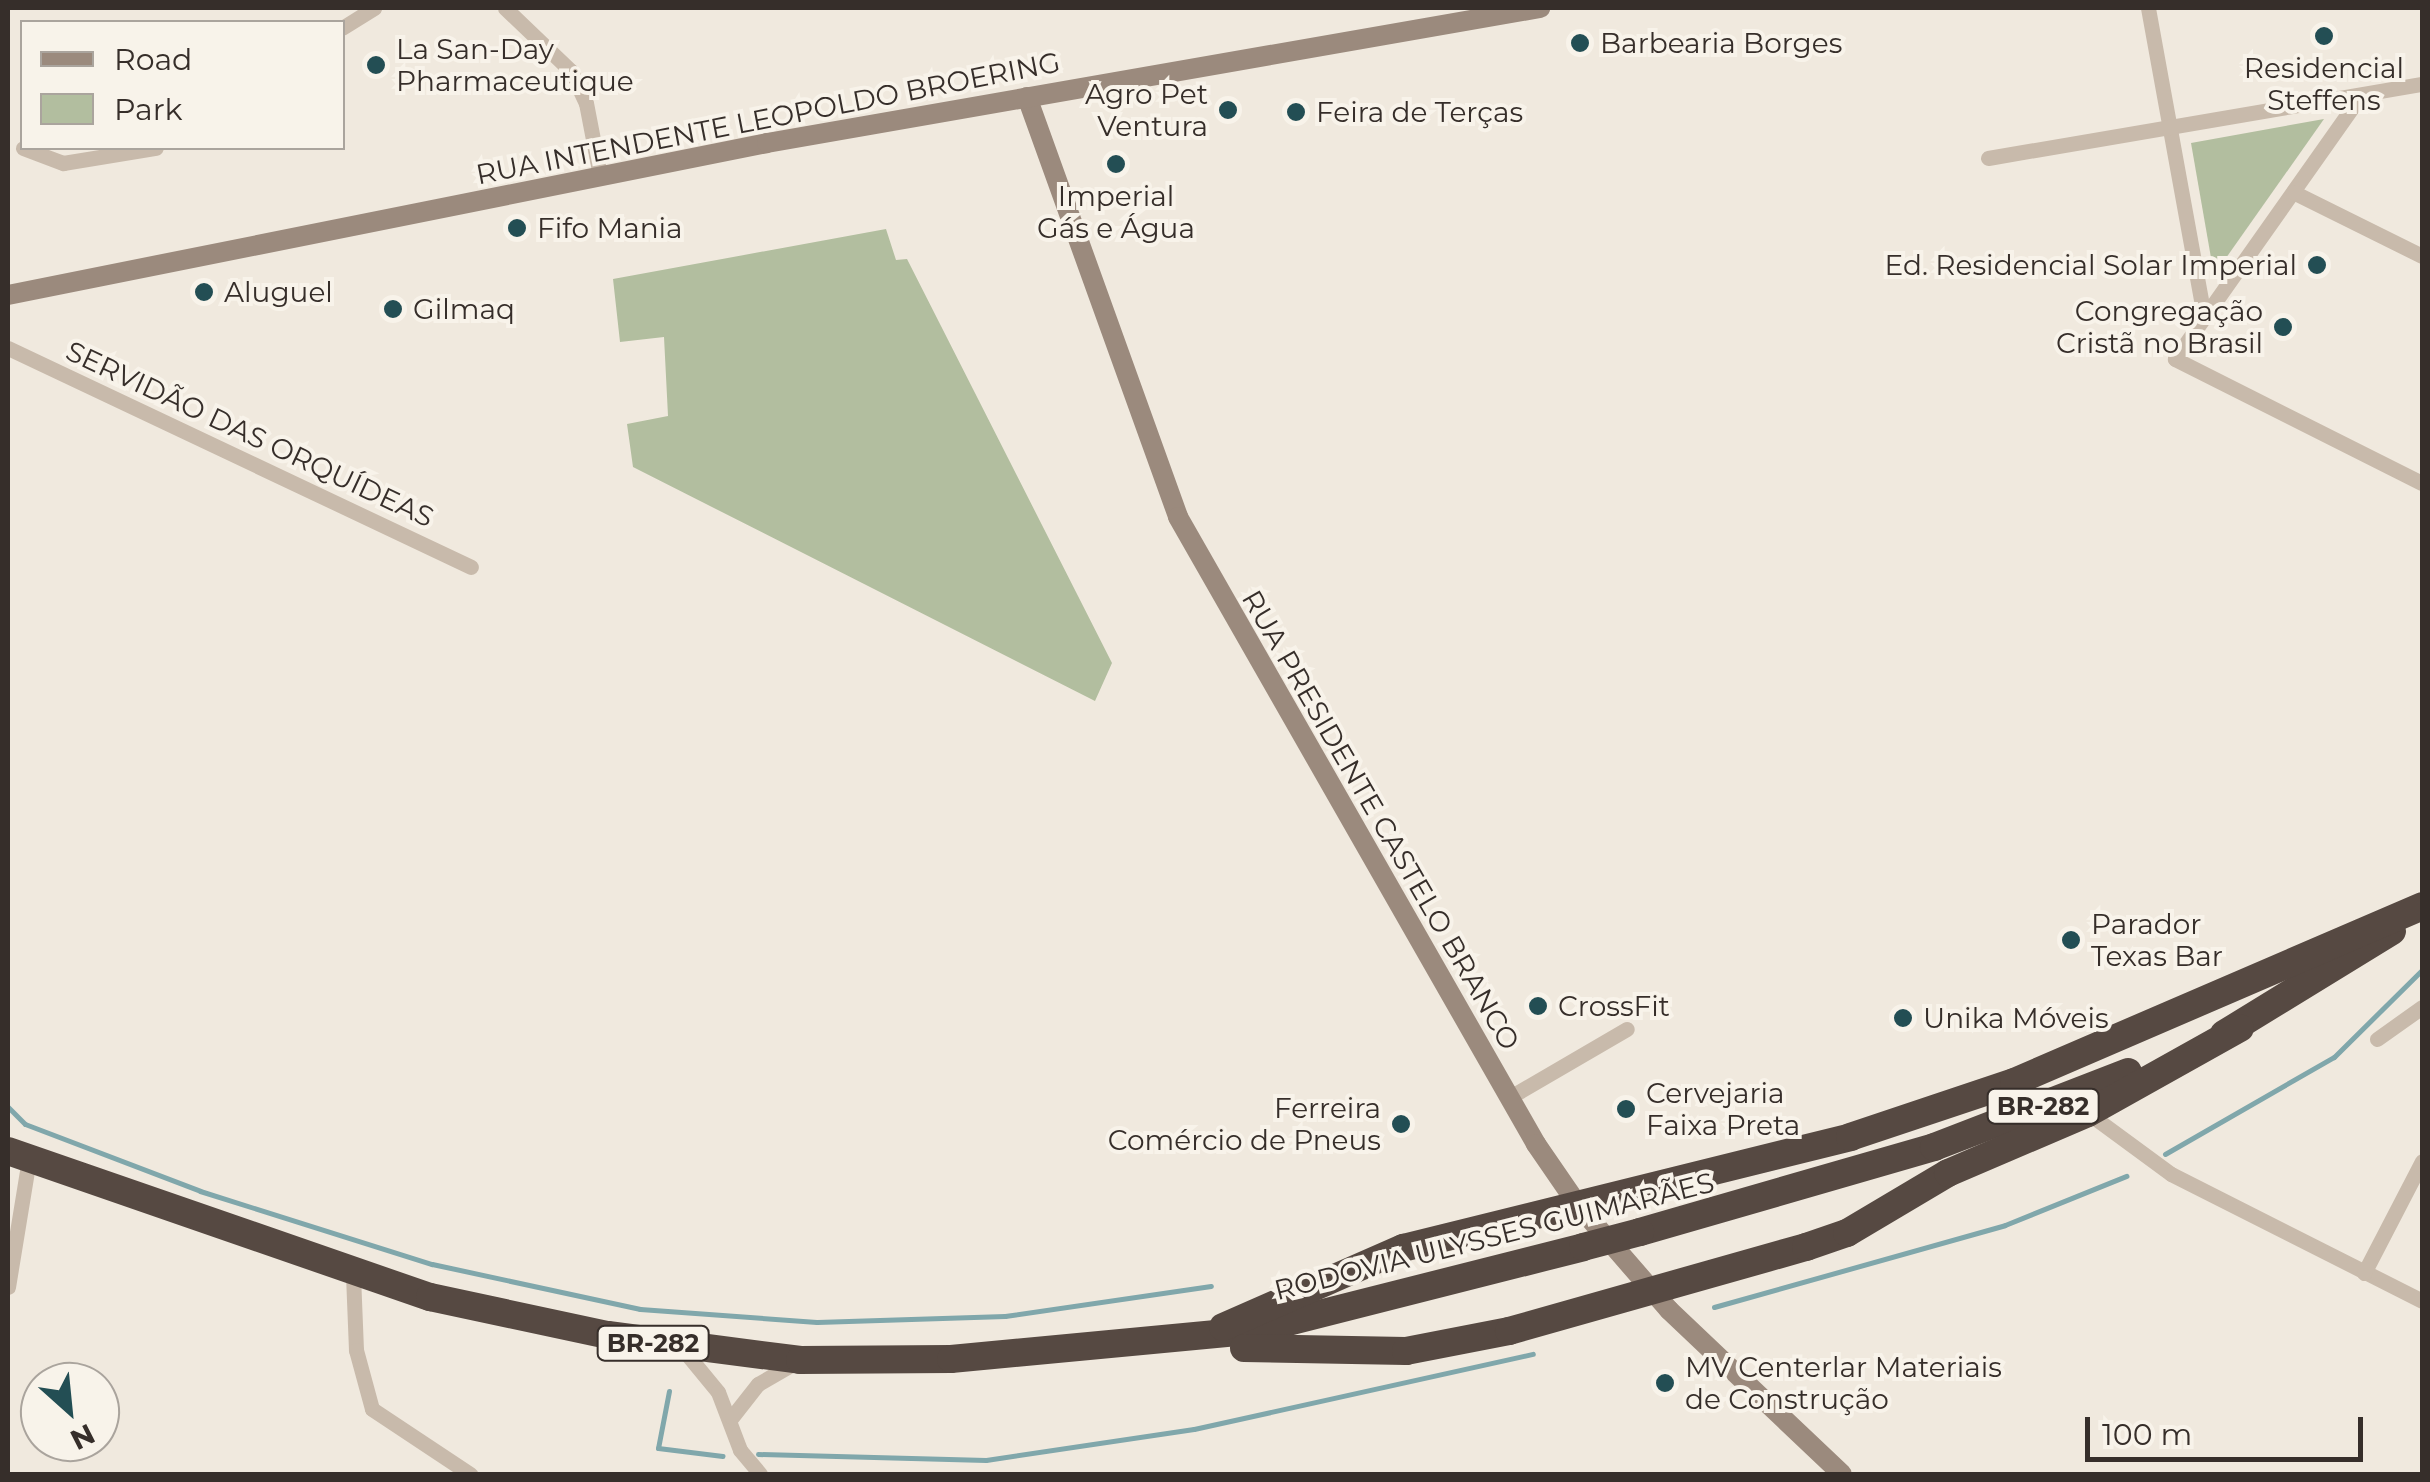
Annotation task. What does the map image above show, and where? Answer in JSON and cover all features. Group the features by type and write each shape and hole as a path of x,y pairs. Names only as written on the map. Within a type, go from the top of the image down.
{"highway":[{"name":"RODOVIA ULYSSES GUIMARÃES","path":"18,1155 353,1275 524,1320 682,1347 800,1360 952,1359 1204,1336 1359,1309 1934,1147 2240,1028 2422,908"},
{"path":"1204,1336 1376,1257 1850,1137 2014,1082 2422,908"},
{"path":"1076,1347 1170,1358 1270,1345 1406,1351 1509,1332 1847,1233 1948,1173 2088,1113 2240,1028"}],"street":[{"path":"345,26 374,8"},
{"path":"505,8 571,71 586,103 600,176"},
{"name":"RUA INTENDENTE LEOPOLDO BROERING","path":"8,295 600,176 1540,8"},
{"path":"2148,8 2204,317"},
{"path":"1988,158 2422,84"},
{"path":"2361,94 2175,359 2422,483"},
{"name":"RUA PRESIDENTE CASTELO BRANCO","path":"1027,97 1178,517 1510,1097 1578,1205 1652,1289 1842,1474"},
{"path":"28,150 63,164 144,150"},
{"path":"2293,192 2422,256"},
{"name":"SERVIDÃO DAS ORQUÍDEAS","path":"8,348 472,567"},
{"path":"2377,1039 2422,1007"},
{"path":"1510,1097 1627,1028"},
{"path":"2088,1113 2171,1174 2422,1302"},
{"path":"8,1287 18,1155"},
{"path":"2364,1273 2422,1161"},
{"path":"353,1275 360,1378 372,1409 470,1474"},
{"path":"682,1347 732,1417 740,1450 760,1474"},
{"path":"732,1417 758,1384 800,1360"}],"green space":[{"path":"2324,119 2214,275 2191,143"},
{"path":"886,229 896,260 907,259 1112,663 1095,701 633,467 627,424 668,416 664,337 620,342 613,279"}],"waterway":[{"path":"2165,1154 2334,1057 2422,970"},
{"path":"8,1107 25,1124 200,1191 432,1264 640,1309 817,1322 1005,1316 1211,1286"},
{"path":"1714,1307 2005,1225 2126,1176"},
{"path":"758,1454 986,1460 1194,1429 1533,1354"},
{"path":"669,1391 658,1448 723,1456"}],"place":[{"name":"Residencial Steffens","path":"2324,36"},
{"name":"Barbearia Borges","path":"1580,43"},
{"name":"La San-Day Pharmaceutique","path":"376,65"},
{"name":"Agro Pet Ventura","path":"1228,110"},
{"name":"Feira de Terças","path":"1296,112"},
{"name":"Imperial Gás e Água","path":"1116,164"},
{"name":"Fifo Mania","path":"517,228"},
{"name":"Ed. Residencial Solar Imperial","path":"2317,265"},
{"name":"Aluguel","path":"204,292"},
{"name":"Gilmaq","path":"393,309"},
{"name":"Congregação Cristã no Brasil","path":"2283,327"},
{"name":"Parador Texas Bar","path":"2071,940"},
{"name":"CrossFit","path":"1538,1006"},
{"name":"Unika Móveis","path":"1903,1018"},
{"name":"Cervejaria Faixa Preta","path":"1626,1109"},
{"name":"Ferreira Comércio de Pneus","path":"1401,1124"},
{"name":"MV Centerlar Materiais de Construção","path":"1665,1383"}]}
